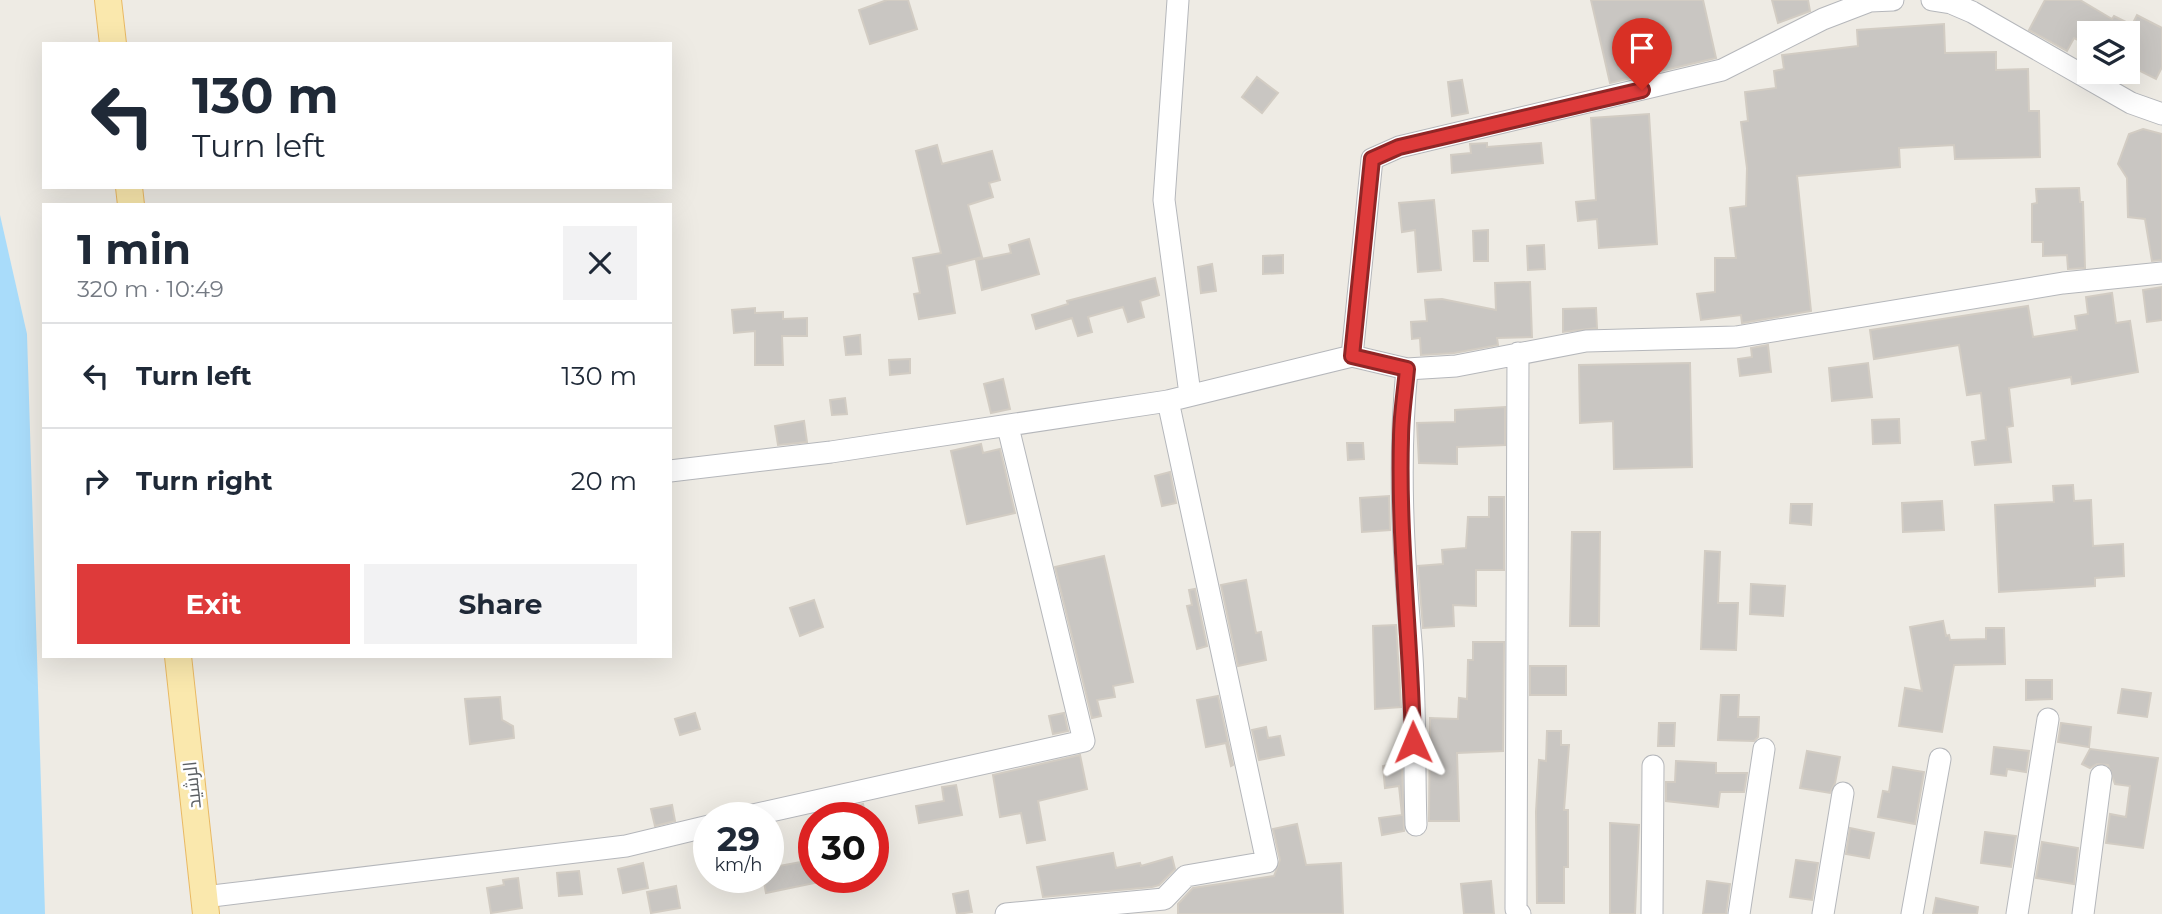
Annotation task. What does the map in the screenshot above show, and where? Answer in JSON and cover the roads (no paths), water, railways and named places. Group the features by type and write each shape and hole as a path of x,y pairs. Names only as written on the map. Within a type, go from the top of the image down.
{"main road":[{"path":"108,0 113,42"},
{"name":"الرشيد","path":"178,658 205,906"}],"street":[{"path":"1178,0 1164,200 1190,394"},
{"path":"1352,356 1372,159 1399,147 1722,70 1828,7 1893,0"},
{"path":"1932,0 1951,3 1972,12 2131,103 2162,114"},
{"path":"672,471 741,464 1008,427 1168,401 1352,356 1407,369 1456,366 1587,341 1735,337 2063,283 2162,273"},
{"path":"1518,353 1516,908 1520,914"},
{"path":"1407,369 1401,436 1401,484 1411,644 1416,825"},
{"path":"1006,914 1164,899 1186,876 1267,862 1168,401"},
{"path":"784,808 1084,741 1008,427"},
{"path":"2017,914 2048,719"},
{"path":"1739,914 1764,749"},
{"path":"1912,914 1940,759"},
{"path":"1651,914 1653,765"},
{"path":"2083,914 2101,776"},
{"path":"1823,914 1843,793"},
{"path":"205,906 626,846 693,830"}],"water":[{"path":"0,215 27,334 45,914 0,914"}]}
